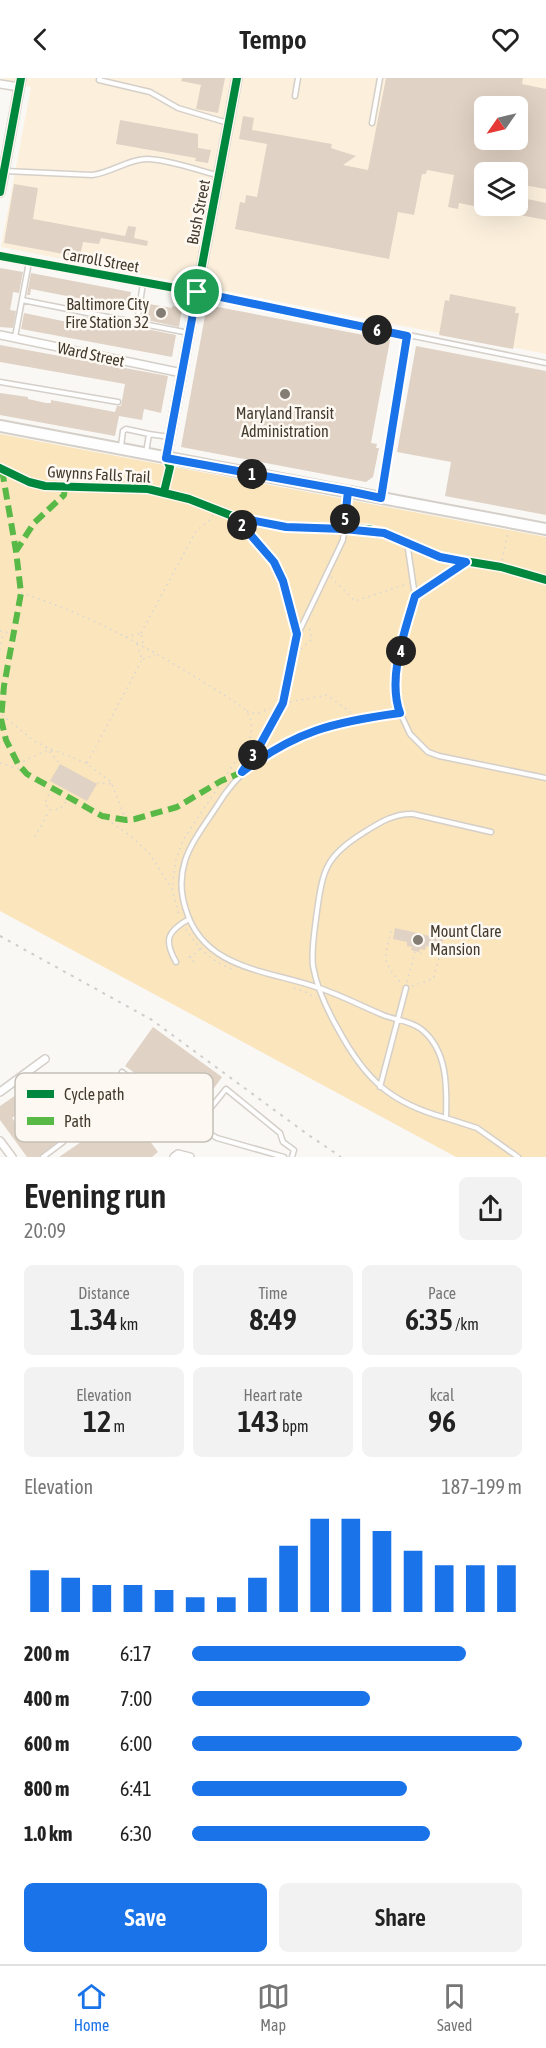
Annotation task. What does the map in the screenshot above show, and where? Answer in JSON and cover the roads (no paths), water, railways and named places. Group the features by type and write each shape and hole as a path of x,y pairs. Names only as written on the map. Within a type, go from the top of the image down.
{"main road":[{"path":"0,426 546,529"}],"street":[{"name":"Bush Street","path":"166,458 237,78"},
{"path":"0,84 20,83 2,170 0,192"},
{"name":"Carroll Street","path":"0,256 197,292"},
{"name":"Ward Street","path":"0,335 182,373"},
{"path":"26,1073 45,1059"},
{"path":"0,1092 15,1081"},
{"path":"0,1141 12,1157"},
{"path":"174,1157 178,1154 189,1156"}],"lane":[{"path":"92,78 150,92 178,108 229,123"},
{"path":"295,96 298,78"},
{"path":"372,123 380,78"},
{"path":"2,170 103,174 131,162 147,159 219,176"},
{"path":"15,338 30,261"},
{"path":"137,323 143,282"},
{"path":"197,292 546,363"},
{"path":"22,300 189,333"},
{"path":"381,498 407,336"},
{"path":"0,382 118,402"},
{"path":"120,449 123,431 126,429 170,438"},
{"path":"146,454 149,434"},
{"path":"348,491 342,540 297,634 283,703 260,745 219,801 185,861 181,888 189,919 207,946 226,960 318,987 423,1030 437,1050 445,1075 446,1118"},
{"name":"Gwynns Falls Trail","path":"164,492 235,517 286,527 368,529 407,542 440,557 501,567 546,580"},
{"path":"235,517 274,562 283,581 297,634"},
{"path":"407,542 415,596 398,663 395,689 400,713 410,734 428,752 464,763 546,778"},
{"path":"415,596 466,562"},
{"path":"242,772 266,753 312,730 400,713"},
{"path":"491,832 403,814 378,823 337,851 331,858 324,878 316,916 313,963 318,987 347,1047 361,1067 380,1087 397,1100 417,1109 477,1128 518,1157"},
{"path":"176,962 168,941 170,933 189,919"},
{"path":"380,1087 406,988"},
{"path":"213,1105 226,1089 280,1133 283,1142 294,1150 292,1157"},
{"path":"213,1136 284,1157"},
{"path":"43,1157 63,1142"}],"railway":[{"path":"0,936 152,1020 341,1157"}],"place":[{"name":"Baltimore City Fire Station 32","path":"161,313"},
{"name":"Maryland Transit Administration","path":"285,394"},
{"name":"Mount Clare Mansion","path":"418,940"}]}
